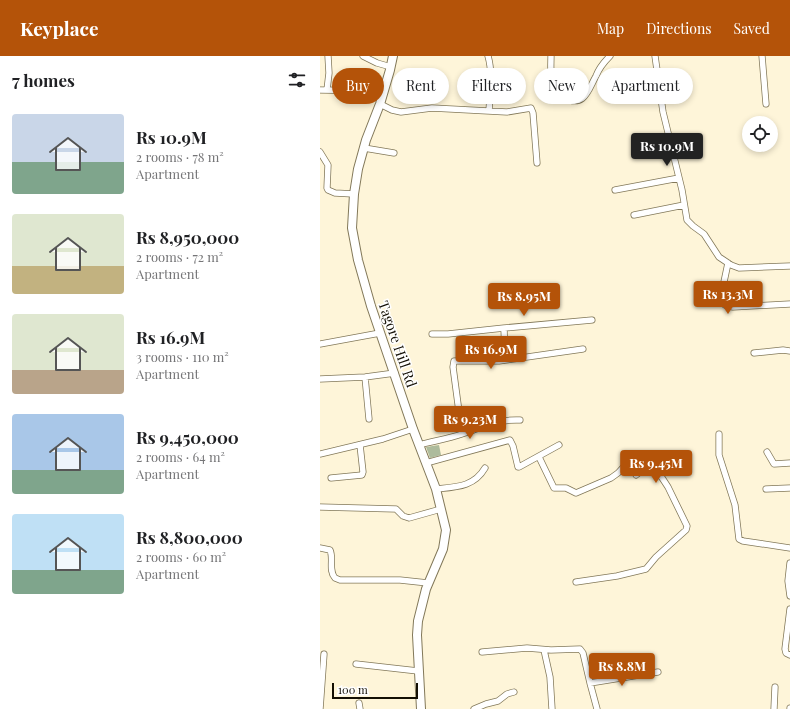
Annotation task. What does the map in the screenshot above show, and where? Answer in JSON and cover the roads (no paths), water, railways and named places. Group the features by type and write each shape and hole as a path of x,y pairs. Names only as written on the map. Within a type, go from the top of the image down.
{"main road":[{"name":"Tagore Hill Rd","path":"384,91 393,56"},
{"name":"Tagore Hill Rd","path":"380,104 364,148 354,194 352,228 353,238 364,282 380,333 413,429 436,489 446,530 443,549 428,583 418,621 418,671 421,709"}],"street":[{"path":"327,90 329,74 328,56"},
{"path":"363,56 377,63 391,67"},
{"path":"488,56 490,65 489,111"},
{"path":"551,56 552,83 563,98 573,101 582,99 586,95 602,65 610,56"},
{"path":"655,56 663,112 679,178 686,216 689,223 704,234 719,257 733,266 739,268 790,266"},
{"path":"762,56 766,104"},
{"path":"320,90 332,90"},
{"path":"380,104 397,112 432,108 507,112 527,108 532,109 537,163"},
{"path":"364,148 394,153"},
{"path":"320,152 328,165 328,190 335,193 354,194"},
{"path":"615,190 679,178"},
{"path":"634,215 684,205"},
{"path":"727,263 721,296 725,305 733,307 790,304"},
{"path":"432,334 448,334 592,320"},
{"path":"504,328 504,360"},
{"path":"320,344 380,333"},
{"path":"462,434 456,400 453,362 458,360 504,360 582,349"},
{"path":"754,353 783,350 790,351"},
{"path":"320,379 365,377 395,373"},
{"path":"365,377 369,419"},
{"path":"419,445 462,434 499,421 508,419 520,420"},
{"path":"320,454 360,445 413,429"},
{"path":"719,434 719,455 733,497 739,539 743,541 790,548"},
{"path":"426,462 511,440 518,467 559,445"},
{"path":"332,478 362,475 360,445"},
{"path":"767,452 774,464 790,463"},
{"path":"539,457 554,488 566,488 576,493 611,478 628,462 636,475 650,464 653,464 668,487 688,527 653,560 646,569 618,576 576,582"},
{"path":"436,489 468,484 481,475 485,468"},
{"path":"766,489 790,488"},
{"path":"320,507 396,509 407,518 441,508"},
{"path":"320,548 330,550 332,554 332,571 335,578 340,580 400,580 428,583"},
{"path":"790,562 790,596"},
{"path":"790,609 785,649 786,653 790,655"},
{"path":"482,652 527,648 544,650 578,648 582,650 597,709"},
{"path":"544,650 550,677 552,709"},
{"path":"320,709 324,654"},
{"path":"356,664 418,671"},
{"path":"590,683 658,672"},
{"path":"774,709 775,687"},
{"path":"474,709 498,701 506,695 514,692"}]}
